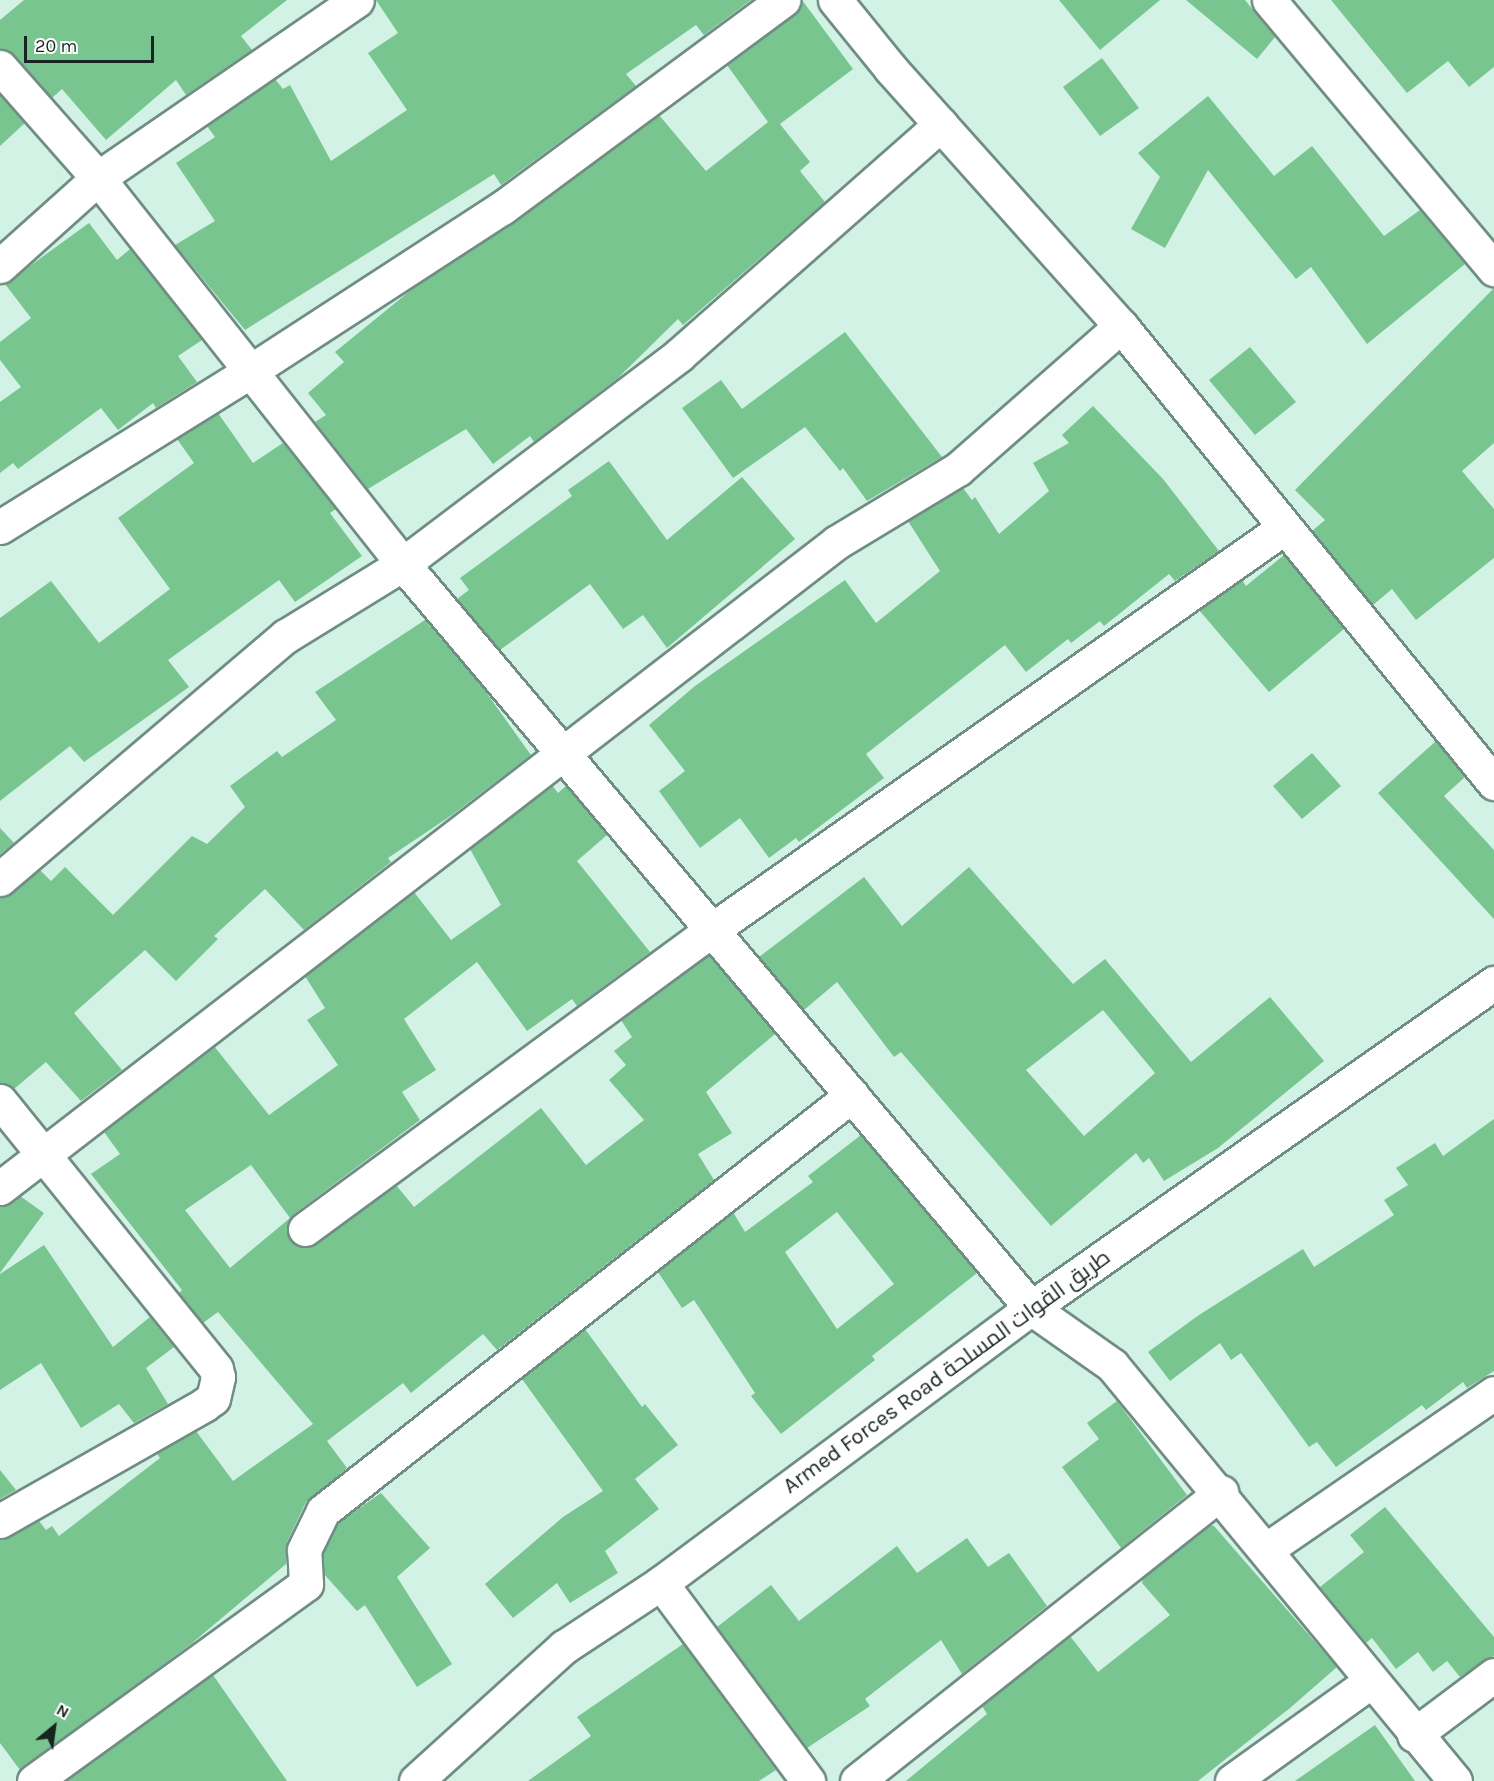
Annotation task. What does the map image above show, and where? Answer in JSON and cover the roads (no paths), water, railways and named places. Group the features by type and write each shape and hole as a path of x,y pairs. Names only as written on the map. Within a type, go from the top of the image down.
{"street":[{"path":"0,266 98,178 357,0"},
{"path":"0,527 249,372 502,208 783,0"},
{"path":"835,0 941,124 1121,326 1494,783"},
{"path":"1269,0 1494,269"},
{"path":"0,67 98,178 403,564 565,752 1031,1308 1112,1365 1221,1492 1414,1735 1455,1781"},
{"path":"0,879 286,636 403,564 679,355 941,124"},
{"path":"0,1188 837,542 958,470 1121,326"},
{"path":"305,1229 713,929 1285,527"},
{"name":"Armed Forces Road طريق القوات المسلحة","path":"416,1781 564,1647 661,1583 1031,1308 1494,983"},
{"path":"34,1781 306,1584 304,1550 323,1510 852,1095"},
{"path":"0,1101 216,1369 216,1388 204,1405 0,1521"},
{"path":"1267,1549 1494,1394"},
{"path":"857,1781 1221,1492"},
{"path":"661,1583 808,1781"},
{"path":"1414,1735 1494,1675"},
{"path":"1232,1781 1371,1681"}]}
